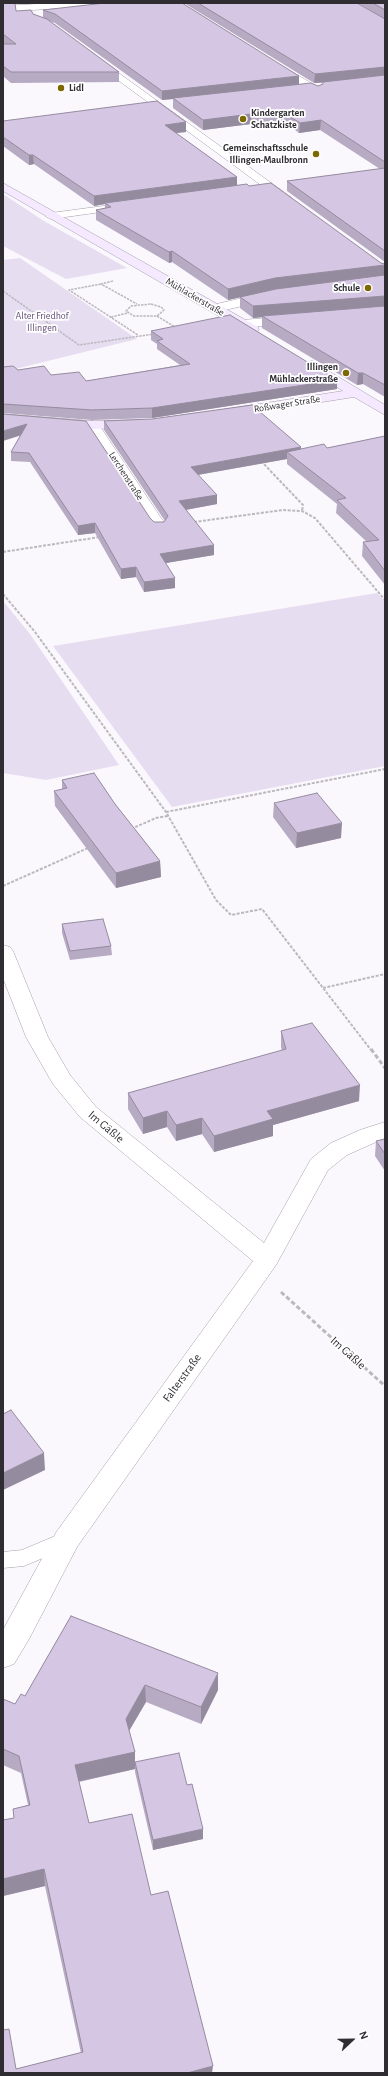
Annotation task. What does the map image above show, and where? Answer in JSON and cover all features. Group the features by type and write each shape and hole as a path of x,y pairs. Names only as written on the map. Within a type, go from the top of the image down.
{"street":[{"path":"3,9 92,3"},
{"path":"88,54 295,206"},
{"path":"266,60 312,88"},
{"path":"296,90 312,88 326,91"},
{"path":"142,107 173,103"},
{"name":"Mühlackerstraße","path":"3,186 52,216 262,335"},
{"path":"254,189 270,187"},
{"path":"52,216 139,204"},
{"path":"216,308 283,294"},
{"path":"242,324 306,319"},
{"path":"300,358 385,411"},
{"name":"Roßwager Straße","path":"215,415 356,393"},
{"path":"3,418 92,425 145,424"},
{"name":"Lerchenstraße","path":"92,425 159,527"},
{"name":"Im Gäßle","path":"3,951 37,1037 61,1079 88,1112 263,1265"},
{"name":"Falterstraße","path":"3,1655 19,1630 66,1539 263,1265 318,1165 339,1149 368,1135 385,1130"}],"lane":[{"path":"3,1560 24,1558 66,1539"}],"path":[{"path":"113,281 69,290 138,335"},
{"path":"101,284 137,304"},
{"path":"3,290 79,345 159,333"},
{"path":"111,317 128,313 142,317 156,316 163,312 162,307 151,304 137,304 127,308 128,313"},
{"path":"156,316 178,330 172,331"},
{"path":"259,460 303,505 302,511"},
{"path":"159,527 283,510 302,511 315,518 385,600"},
{"path":"3,552 105,536"},
{"path":"3,594 35,632 166,812 216,900 231,915 262,909 385,1068"},
{"path":"166,812 385,769"},
{"path":"127,831 156,818 168,816"},
{"path":"3,886 90,847"},
{"path":"323,988 385,974"},
{"name":"Im Gäßle","path":"263,1265 385,1386"}],"green space":[{"path":"3,194 44,221 127,268 66,279 3,246"},
{"name":"Alter Friedhof Illingen","path":"20,258 137,339 3,372 3,260"},
{"path":"377,593 385,602 385,766 172,807 53,646"},
{"path":"3,601 30,634 119,765 46,780 3,773"}],"building":[{"path":"3,3 15,3 16,11 31,10 33,14 47,19 119,72 11,72 3,66 3,44 16,44 3,34"},
{"path":"105,3 182,3 299,76 162,91 55,14 43,10"},
{"path":"198,3 357,3 385,19 385,67 315,74"},
{"path":"373,3 385,3 385,10"},
{"path":"385,75 385,162 321,120 300,123 286,114 251,114 203,120 173,98 311,83 318,86 323,84 323,82"},
{"path":"157,101 186,122 165,125 237,177 94,196 33,155 29,155 3,137 3,121"},
{"path":"385,168 385,251 287,181"},
{"path":"271,183 385,265 275,278 228,289 172,251 169,252 96,210 111,207 105,203 247,184 249,186"},
{"path":"385,275 385,296 253,306 240,297 276,289"},
{"path":"385,306 385,385 363,373 358,373 262,316"},
{"path":"230,315 337,380 152,408 92,410 3,404 3,367 13,366 18,370 44,366 51,375 79,372 86,381 190,364 157,341 163,339 151,331"},
{"path":"252,405 301,447 191,467 217,495 179,501 214,545 160,554 175,578 144,582 136,567 121,569 95,523 78,526 29,453 11,452 27,424 3,431 3,414 86,421 150,518 154,522 164,522 168,516 104,421 152,419"},
{"path":"385,436 385,571 363,542 379,540 337,500 346,498 287,452 324,444 327,448"},
{"path":"94,773 115,804 160,861 116,873 54,791 67,788 62,780"},
{"path":"317,793 342,823 297,833 274,803"},
{"path":"103,919 111,946 70,951 62,924"},
{"path":"312,1023 360,1085 267,1111 273,1119 214,1136 202,1118 176,1125 167,1111 143,1118 128,1093 286,1049 281,1031"},
{"path":"385,1139 385,1154 376,1141"},
{"path":"11,1410 44,1453 3,1473 3,1414"},
{"path":"71,1616 218,1673 201,1707 145,1685 126,1719 135,1752 75,1765 89,1823 132,1814 151,1895 168,1891 213,2066 187,2073 3,2073 3,2030 9,2029 16,2069 83,2052 44,1869 3,1879 3,1820 14,1818 13,1809 30,1805 19,1756 3,1749 3,1699 15,1704 21,1694 25,1696"},
{"path":"179,1753 187,1785 192,1784 203,1829 153,1840 135,1762"}],"place":[{"name":"Lidl","path":"61,88"},
{"name":"Kindergarten Schatzkiste","path":"243,119"},
{"name":"Gemeinschaftsschule Illingen-Maulbronn","path":"316,154"},
{"name":"Schule","path":"368,288"},
{"name":"Illingen Mühlackerstraße","path":"346,373"}]}
